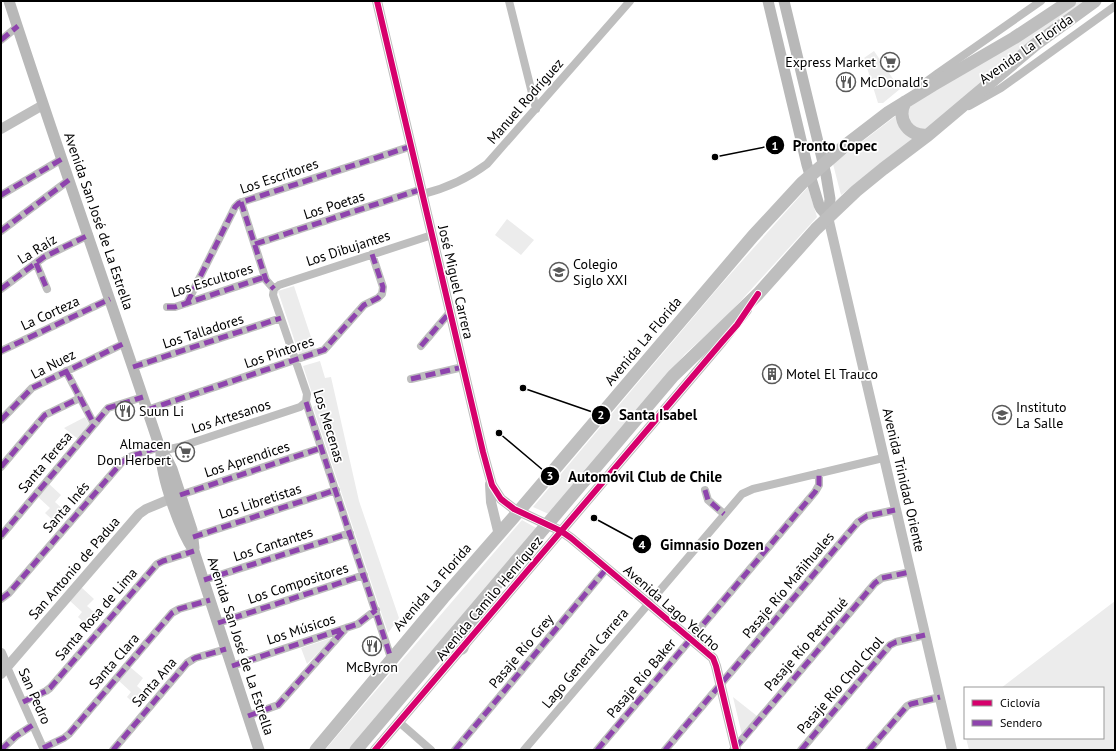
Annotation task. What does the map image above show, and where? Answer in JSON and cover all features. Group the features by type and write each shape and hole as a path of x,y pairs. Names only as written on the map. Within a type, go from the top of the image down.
{"main road":[{"name":"Avenida San José de La Estrella","path":"9,1 42,104 89,235 161,449 162,466 193,537 194,551"},
{"name":"Avenida Trinidad Oriente","path":"768,1 810,176 819,205 828,217"},
{"name":"Avenida Trinidad Oriente","path":"784,1 824,163 830,199 828,217"},
{"name":"Avenida La Florida","path":"316,750 391,658 519,512 753,236 810,176 860,134 905,102 1014,38 1070,1"},
{"name":"Avenida La Florida","path":"828,217 883,169 928,135 1036,44 1095,1"},
{"path":"905,102 902,107 902,117 906,127 913,133 923,136 928,135"},
{"name":"Avenida Camilo Henríquez","path":"356,750 672,376 758,294 788,259 828,217"},
{"name":"Avenida San José de La Estrella","path":"176,496 185,535 194,551 204,580 259,750"},
{"path":"462,648 478,606"}],"street":[{"name":"José Miguel Carrera","path":"377,1 490,480 494,490 508,506 561,531"},
{"path":"509,1 536,109"},
{"name":"Manuel Rodríguez","path":"423,192 452,185 479,170 493,158 630,1"},
{"name":"Avenida La Florida","path":"905,102 914,92 938,73 1041,1"},
{"name":"Avenida La Florida","path":"952,115 1001,88 1115,6"},
{"path":"1,40 18,26"},
{"path":"1,129 42,104"},
{"name":"Los Escritores","path":"187,303 235,207 241,202 412,146"},
{"path":"1,195 62,159"},
{"path":"1,231 69,180"},
{"name":"Los Poetas","path":"255,244 423,192"},
{"name":"Los Mecenas","path":"241,202 265,277 268,284 274,289 273,295 307,394 306,402 391,658"},
{"name":"Avenida Trinidad Oriente","path":"828,217 952,750"},
{"name":"La Raíz","path":"1,289 44,257 89,235"},
{"name":"Los Dibujantes","path":"274,289 279,285 432,235"},
{"name":"Los Pintores","path":"147,410 324,350 360,308 368,302 378,298 382,294 383,287 372,254"},
{"path":"36,263 47,289"},
{"name":"Los Escultores","path":"167,307 187,303 265,277"},
{"name":"Avenida Camilo Henríquez","path":"375,750 737,325 758,294"},
{"name":"La Corteza","path":"1,351 110,299"},
{"path":"421,346 450,312"},
{"name":"Los Talladores","path":"133,368 281,318"},
{"name":"La Nuez","path":"1,420 32,388 125,343"},
{"path":"411,379 463,367"},
{"path":"66,371 94,424"},
{"name":"Santa Teresa","path":"1,536 108,408 143,397"},
{"path":"1,467 45,415 80,398"},
{"name":"Los Artesanos","path":"161,449 179,447 300,407 306,402"},
{"name":"Los Aprendices","path":"176,496 321,448"},
{"name":"Santa Inés","path":"1,598 12,590 122,462 132,456 161,449"},
{"name":"Lago General Carrera","path":"524,750 740,496 749,490 883,458"},
{"name":"Pasaje Río Baker","path":"597,750 815,492 820,481 819,473"},
{"name":"José Miguel Carrera","path":"490,480 490,494 498,535"},
{"name":"Los Libretistas","path":"193,537 336,490"},
{"path":"704,490 708,500 724,514"},
{"name":"San Antonio de Padua","path":"4,671 139,514 146,509 176,496"},
{"name":"Pasaje Río Mañihuales","path":"665,750 858,522 867,516 895,510"},
{"name":"Avenida Lago Yelcho","path":"561,531 607,568 714,661 721,684 735,749"},
{"name":"Los Cantantes","path":"204,580 350,533"},
{"name":"Santa Rosa de Lima","path":"22,702 50,688 157,564 163,560 194,551"},
{"name":"Pasaje Río Grey","path":"455,750 607,568"},
{"name":"Pasaje Río Petrohué","path":"735,749 877,581 882,578 910,572"},
{"name":"Los Compositores","path":"218,623 364,575"},
{"name":"Santa Clara","path":"44,749 69,734 172,613 210,600"},
{"name":"Los Músicos","path":"232,666 358,624 376,610"},
{"path":"248,716 278,704 346,628"},
{"name":"Pasaje Río Chol Chol","path":"801,750 890,645 896,642 925,635"},
{"name":"Santa Ana","path":"113,750 187,663 194,658 226,649"},
{"name":"San Pedro","path":"1,653 4,671 22,702 44,749"},
{"path":"869,750 906,706 940,697"},
{"path":"399,722 431,750"},
{"path":"1,750 16,736 33,725"}],"shaded area":[{"path":"1079,1 1090,1 841,195 833,164 906,108"},
{"path":"874,51 900,89 883,103 878,103 864,58"},
{"path":"808,187 817,217 726,317 685,354 551,515 533,507 718,288"},
{"path":"507,219 534,240 521,255 495,235"},
{"path":"294,286 315,349 299,354 278,291"},
{"path":"320,361 325,378 331,377 359,501 399,618 388,633 313,407 316,405 303,366"},
{"path":"85,417 90,425 78,439 64,428"},
{"path":"48,483 61,495 55,502 67,513 57,524 45,513 50,508 37,496"},
{"path":"522,520 538,529 351,750 325,750"},
{"path":"81,587 94,599 87,606 100,617 90,628 78,617 82,612 69,600"},
{"path":"1115,601 1115,750 969,750 966,739 1104,739 1104,687 1002,687"},
{"path":"334,637 307,664 301,648"},
{"path":"130,667 143,678 137,686 149,697 139,708 127,697 131,692 118,680"},
{"path":"733,697 757,716 742,735"}],"marked path":[{"path":"1,40 18,26"},
{"path":"187,303 235,207 239,203 412,146"},
{"path":"1,195 62,159"},
{"path":"1,231 69,180"},
{"path":"255,244 422,189"},
{"path":"241,202 266,280 274,289"},
{"path":"1,289 44,257 89,235"},
{"path":"147,410 324,350 364,305 378,298 382,294 383,287 372,254"},
{"path":"36,263 47,289"},
{"path":"167,307 175,307 265,277"},
{"path":"1,351 110,299"},
{"path":"421,346 450,312"},
{"path":"133,367 281,318"},
{"path":"1,420 32,388 125,343"},
{"path":"411,379 463,367"},
{"path":"66,371 94,424"},
{"path":"1,536 108,408 143,397"},
{"path":"1,467 45,415 80,398"},
{"path":"306,402 391,658"},
{"path":"1,599 9,593 122,462 132,456 160,447"},
{"path":"180,495 321,448"},
{"path":"597,750 815,492 819,485 819,473"},
{"path":"193,537 336,490"},
{"path":"705,490 708,500 724,514"},
{"path":"665,750 858,522 867,516 895,510"},
{"path":"204,580 350,533"},
{"path":"23,702 50,688 157,564 194,551"},
{"path":"455,750 607,568"},
{"path":"735,748 875,583 882,578 910,572"},
{"path":"218,623 364,575"},
{"path":"43,748 69,734 172,613 179,609 210,600"},
{"path":"232,666 358,624 376,610"},
{"path":"248,716 278,705 345,629"},
{"path":"801,750 890,645 896,642 925,635"},
{"path":"113,750 187,663 195,658 226,649"},
{"path":"869,750 907,706 940,697"},
{"path":"1,750 16,736 33,725"}],"cycle path":[{"path":"377,1 492,485 501,499 514,509 561,531 571,538 713,658 736,750"},
{"path":"375,750 737,325 758,294"}],"place":[{"name":"Express Market","path":"890,62"},
{"name":"McDonald's","path":"846,82"},
{"name":"Pronto Copec","path":"715,157"},
{"name":"Colegio Siglo XXI","path":"559,272"},
{"name":"Motel El Trauco","path":"772,374"},
{"name":"Santa Isabel","path":"523,388"},
{"name":"Suun Li","path":"125,411"},
{"name":"Instituto La Salle","path":"1002,415"},
{"name":"Automóvil Club de Chile","path":"499,433"},
{"name":"Almacen Don Herbert","path":"185,452"},
{"name":"Gimnasio Dozen","path":"594,518"},
{"name":"McByron","path":"372,646"}]}
